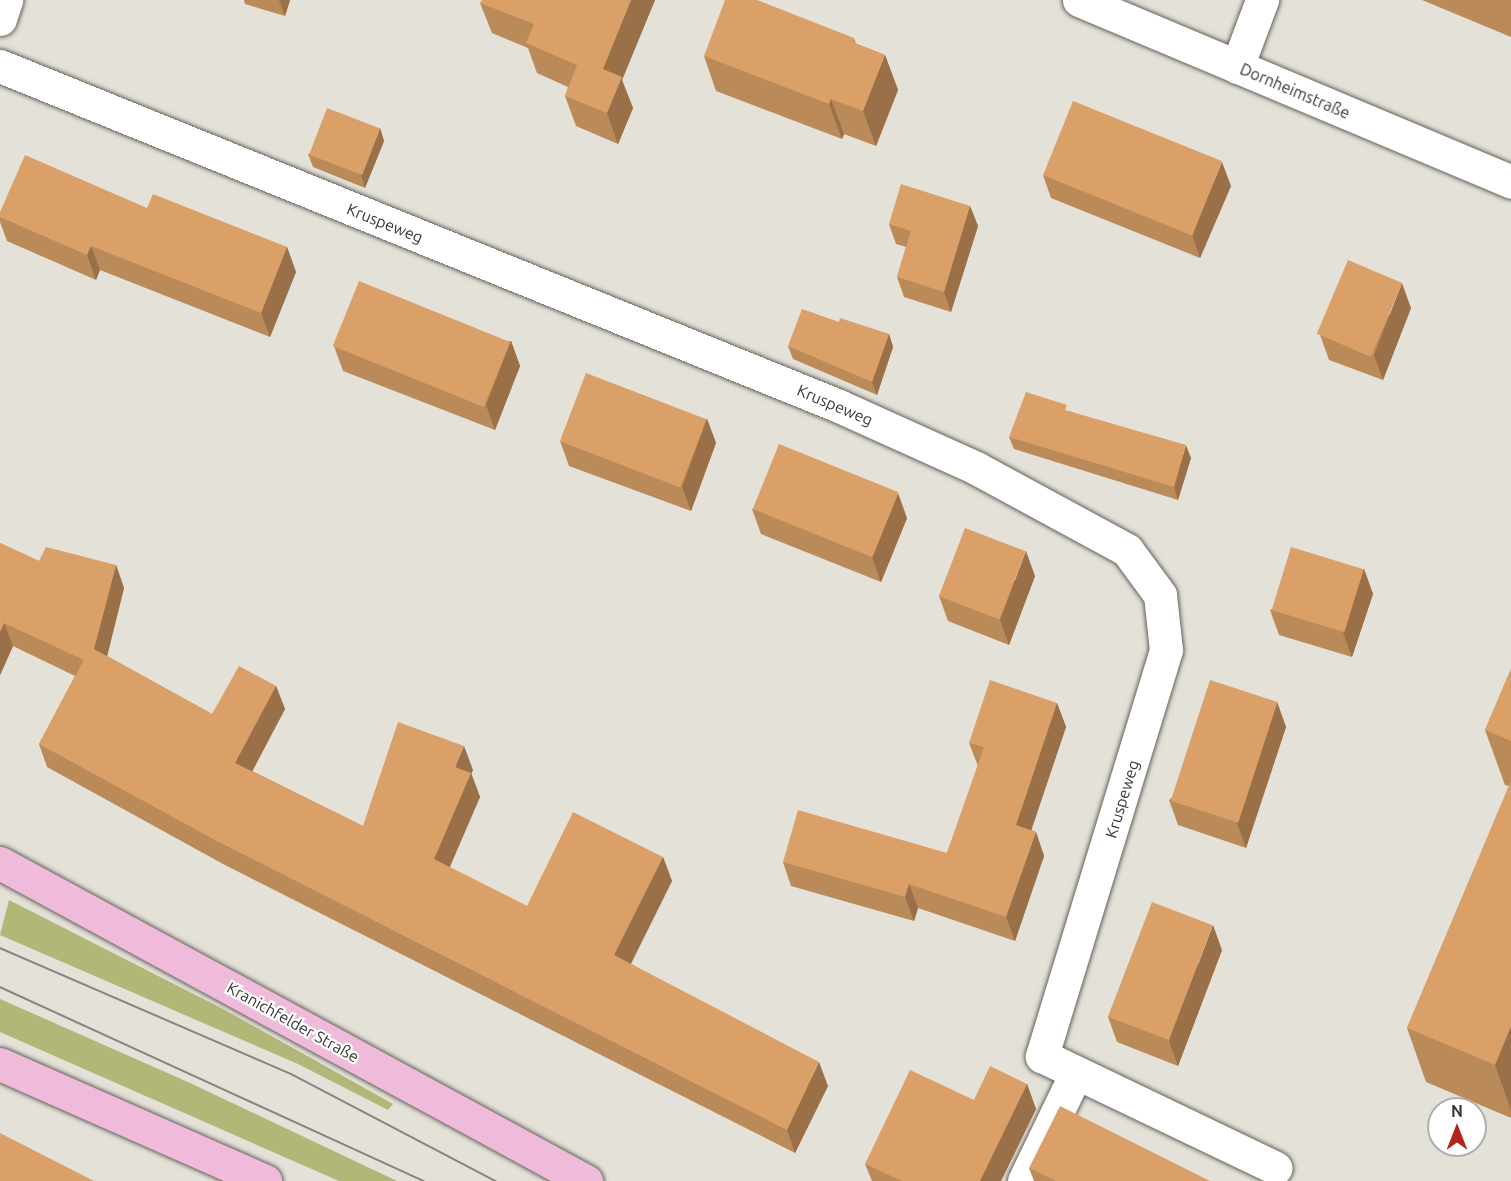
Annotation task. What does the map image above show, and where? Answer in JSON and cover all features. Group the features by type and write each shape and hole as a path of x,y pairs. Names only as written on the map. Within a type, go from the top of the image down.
{"main road":[{"name":"Kranichfelder Straße","path":"0,863 586,1181"},
{"path":"0,1064 265,1181"}],"street":[{"path":"0,19 6,0"},
{"name":"Dornheimstraße","path":"1079,0 1511,182"},
{"path":"1237,67 1262,0"},
{"name":"Kruspeweg","path":"0,66 839,406 1093,527 1134,556 1160,595 1166,650 1042,1056 1276,1168"},
{"path":"1024,1181 1076,1073"}],"green space":[{"path":"9,900 223,1009 393,1104 388,1110 298,1064 0,935"},
{"path":"0,999 190,1083 397,1181 339,1181 0,1032"}],"building":[{"path":"482,0 631,0 603,69 622,77 607,113 565,96 577,65 526,43 534,24 480,3"},
{"path":"725,0 757,0 854,38 853,42 885,55 863,111 831,99 829,104 704,56"},
{"path":"1073,101 1222,161 1192,235 1043,175"},
{"path":"327,108 380,128 362,175 309,155"},
{"path":"25,155 147,208 153,194 287,247 261,313 91,246 87,255 0,217 0,212"},
{"path":"901,184 970,206 944,292 897,277 911,231 889,224"},
{"path":"1348,260 1402,283 1371,357 1317,334"},
{"path":"359,281 510,342 484,407 333,346"},
{"path":"802,309 839,322 840,318 889,334 872,382 788,346"},
{"path":"586,373 706,419 680,487 560,441"},
{"path":"1026,392 1067,405 1065,410 1186,445 1174,487 1009,437"},
{"path":"779,444 899,492 872,557 753,509"},
{"path":"965,528 1026,551 1000,619 939,596"},
{"path":"0,543 39,561 46,547 116,565 94,649 212,714 239,666 276,686 235,763 363,826 398,722 464,746 455,767 471,773 434,859 527,906 573,812 663,857 614,955 819,1062 787,1130 215,840 39,744 84,660 4,623 0,632"},
{"path":"1291,547 1364,569 1344,632 1272,610"},
{"path":"1511,669 1511,741 1485,730"},
{"path":"990,680 1057,703 1016,825 1036,832 1006,917 909,884 905,897 783,862 798,810 947,853 984,747 969,743"},
{"path":"1210,680 1278,702 1238,823 1171,801"},
{"path":"1511,781 1511,1026 1495,1065 1407,1028"},
{"path":"1152,902 1213,925 1169,1040 1108,1017"},
{"path":"990,1066 1027,1084 980,1181 902,1181 865,1164 910,1070 974,1100"},
{"path":"1060,1106 1210,1181 1056,1181 1029,1168"},
{"path":"0,1133 94,1181 0,1181"}],"tram line":[{"path":"0,948 293,1075 496,1181"},
{"path":"0,987 424,1181"}]}
